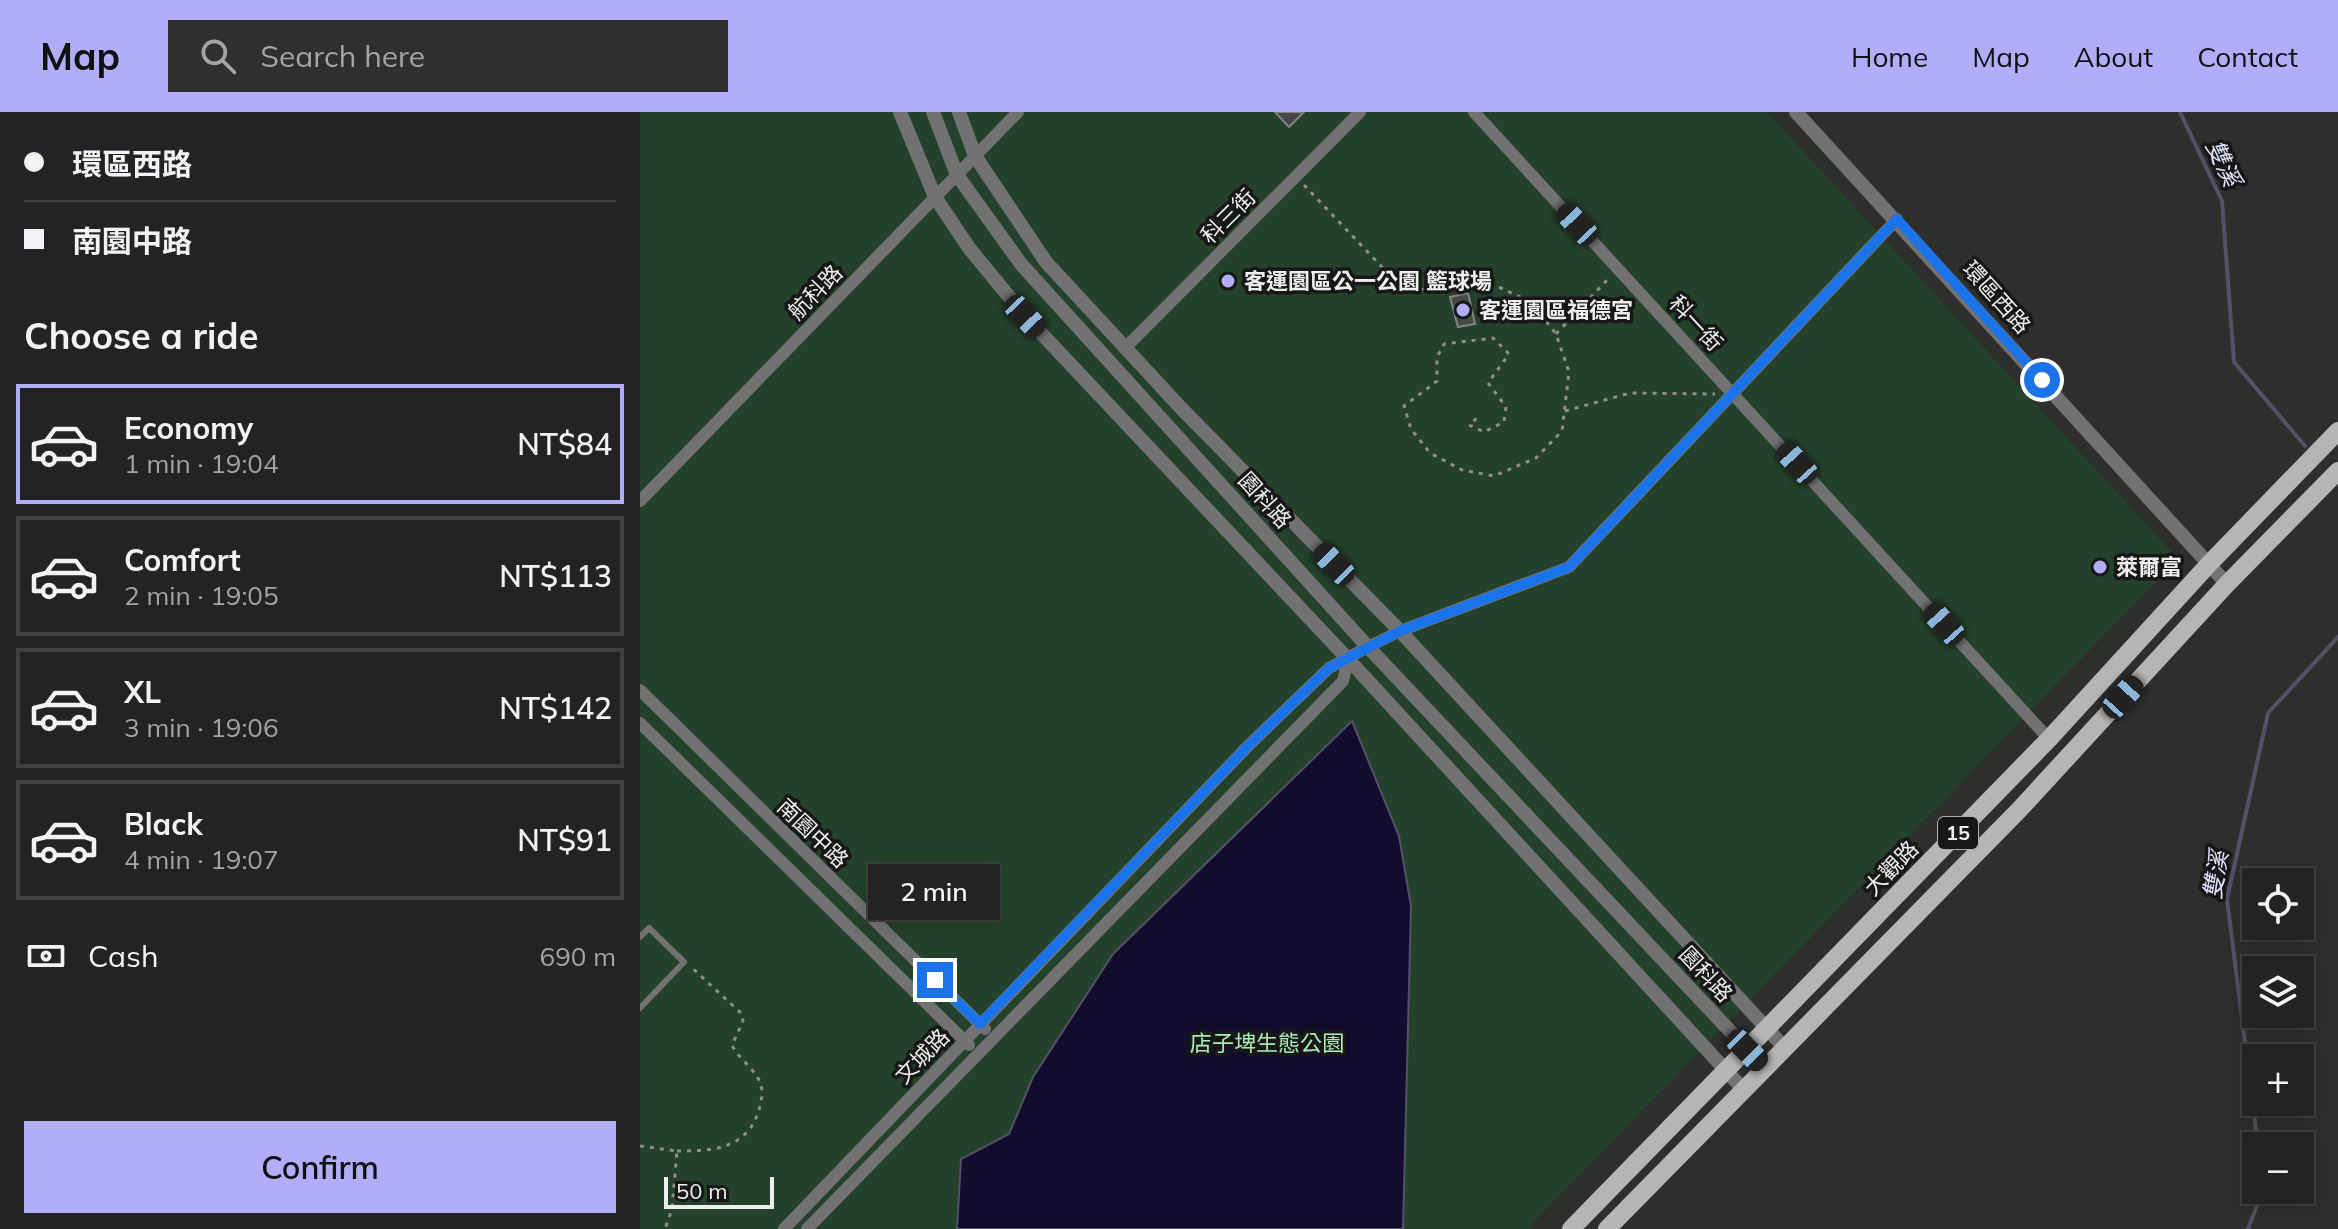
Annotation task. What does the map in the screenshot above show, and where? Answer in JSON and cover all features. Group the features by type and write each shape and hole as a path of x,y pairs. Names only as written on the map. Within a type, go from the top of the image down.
{"main road":[{"name":"大觀路","path":"1571,1229 2049,739 2209,564 2338,431"},
{"name":"15","path":"1607,1229 2019,810 2227,584 2338,471"}],"street":[{"path":"900,112 935,197 969,248 1025,316 1348,659 1743,1089"},
{"name":"園科路","path":"933,112 957,175 1021,264 1368,647 1764,1067"},
{"path":"959,112 975,156 1046,262 1125,348 1400,631 1784,1047"},
{"name":"航科路","path":"640,501 1018,112"},
{"name":"科三街","path":"1125,348 1360,112"},
{"name":"科一街","path":"1474,112 2049,739"},
{"name":"環區西路","path":"1796,112 1897,219 2227,584"},
{"path":"1348,659 1400,631 1569,567 1897,219"},
{"name":"文城路","path":"784,1229 1249,745 1329,668 1348,659"},
{"name":"文城路","path":"807,1229 976,1052 1343,681 1348,659"},
{"name":"南園中路","path":"640,690 993,1037"},
{"name":"南園中路","path":"640,723 976,1052"}],"lane":[{"path":"640,937 649,928 684,962 640,1008"}],"path":[{"path":"1296,177 1400,286 1429,290 1490,283 1531,302 1556,334 1569,372 1562,431 1536,458 1494,476 1462,470 1430,453 1411,429 1404,406 1437,381 1437,357 1444,344 1493,338 1509,354 1488,383 1506,407 1504,422 1484,432 1469,425 1478,417"},
{"path":"1556,334 1618,268"},
{"path":"1565,411 1630,393 1735,394"},
{"path":"640,1146 677,1151 713,1151 728,1146 751,1128 761,1103 762,1088 756,1075 732,1045 743,1021 741,1013 684,962"},
{"path":"665,1229 672,1209 677,1151"}],"green space":[{"path":"640,112 1767,112 2178,559 1527,1229 640,1229"}],"shaded area":[{"name":"店子埤生態公園","path":"1352,721 1399,836 1411,906 1403,1229 957,1229 961,1159 1009,1134 1033,1077 1113,954"}],"building":[{"path":"1275,112 1304,112 1289,127"},
{"name":"客運園區福德宮","path":"1468,293 1475,324 1458,327 1450,297"}],"waterway":[{"name":"雙溪","path":"2180,112 2222,201 2234,362 2305,446"},
{"name":"雙溪","path":"2256,1132 2227,899 2268,713 2338,637"},
{"name":"雙溪","path":"2248,1229 2258,1204"}],"place":[{"name":"客運園區公一公園 籃球場","path":"1228,281"},
{"name":"客運園區福德宮","path":"1463,310"},
{"name":"萊爾富","path":"2100,567"}],"route":[{"path":"935,980 980,1024 1249,745 1329,668 1400,631 1569,567 1897,219 2042,380"}]}
